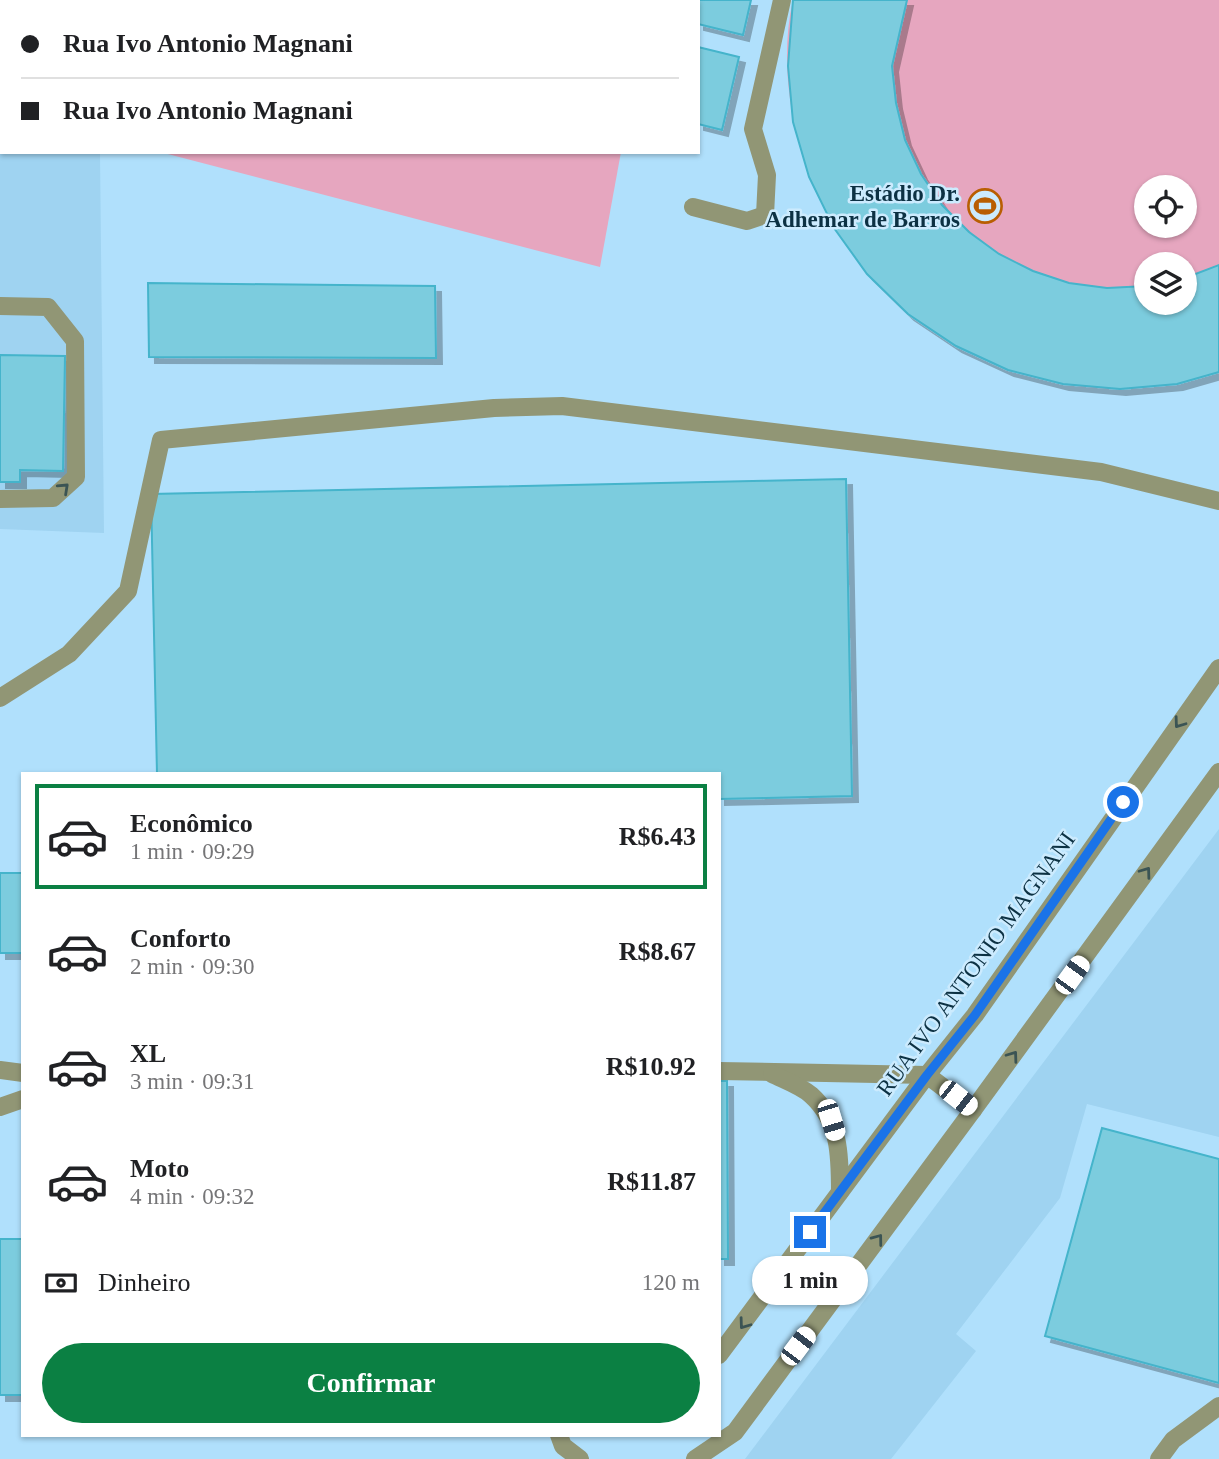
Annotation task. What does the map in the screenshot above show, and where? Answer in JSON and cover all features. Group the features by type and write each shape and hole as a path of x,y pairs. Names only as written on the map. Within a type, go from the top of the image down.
{"street":[{"path":"693,207 747,221 765,215 767,175 753,129 782,0"},
{"path":"0,306 48,307 75,341 76,477 53,498 0,499"},
{"path":"0,698 69,654 128,591 161,440 494,408 562,406 1101,472 1219,501"},
{"name":"RUA IVO ANTONIO MAGNANI","path":"721,1352 927,1075 975,1015 1219,668"},
{"path":"695,1459 735,1432 1219,772"},
{"path":"0,1070 21,1073"},
{"path":"721,1071 927,1075 973,1111"},
{"path":"769,1072 811,1094 831,1120 839,1148 840,1192"},
{"path":"0,1107 21,1100"},
{"path":"1159,1459 1173,1440 1219,1406"},
{"path":"560,1437 563,1446 580,1459"}],"shaded area":[{"name":"Estádio Dr. Adhemar de Barros","path":"793,0 1219,0 1219,372 1170,384 1133,389 1065,384 1013,371 964,350 920,321 880,286 846,245 819,198 800,147 792,111 788,36"},
{"path":"0,154 100,154 104,533 0,529"},
{"path":"168,154 621,154 600,267"},
{"path":"1219,829 1219,1137 1087,1104 1060,1198 956,1334 976,1351 891,1459 745,1459"}],"building":[{"path":"700,0 751,0 743,35 700,24"},
{"path":"793,0 907,0 892,66 896,103 905,140 921,174 942,205 969,232 999,254 1033,271 1069,283 1107,288 1134,287 1134,315 1197,315 1197,273 1219,265 1219,372 1177,384 1120,389 1063,384 1008,370 956,346 908,314 867,274 834,228 809,177 793,122 788,66"},
{"path":"700,47 739,57 722,130 700,124"},
{"path":"148,283 435,286 436,358 149,357"},
{"path":"0,355 65,356 63,471 20,470 20,482 0,482"},
{"path":"846,479 852,796 721,799 721,772 157,772 151,494"},
{"path":"0,873 21,873 21,953 0,953"},
{"path":"721,1081 727,1081 728,1259 721,1259"},
{"path":"1102,1128 1219,1159 1219,1383 1045,1336"},
{"path":"0,1239 21,1239 21,1395 0,1395"}],"place":[{"name":"Estádio Dr. Adhemar de Barros","path":"985,206"}],"route":[{"path":"810,1232 975,1015 1123,802"}]}
